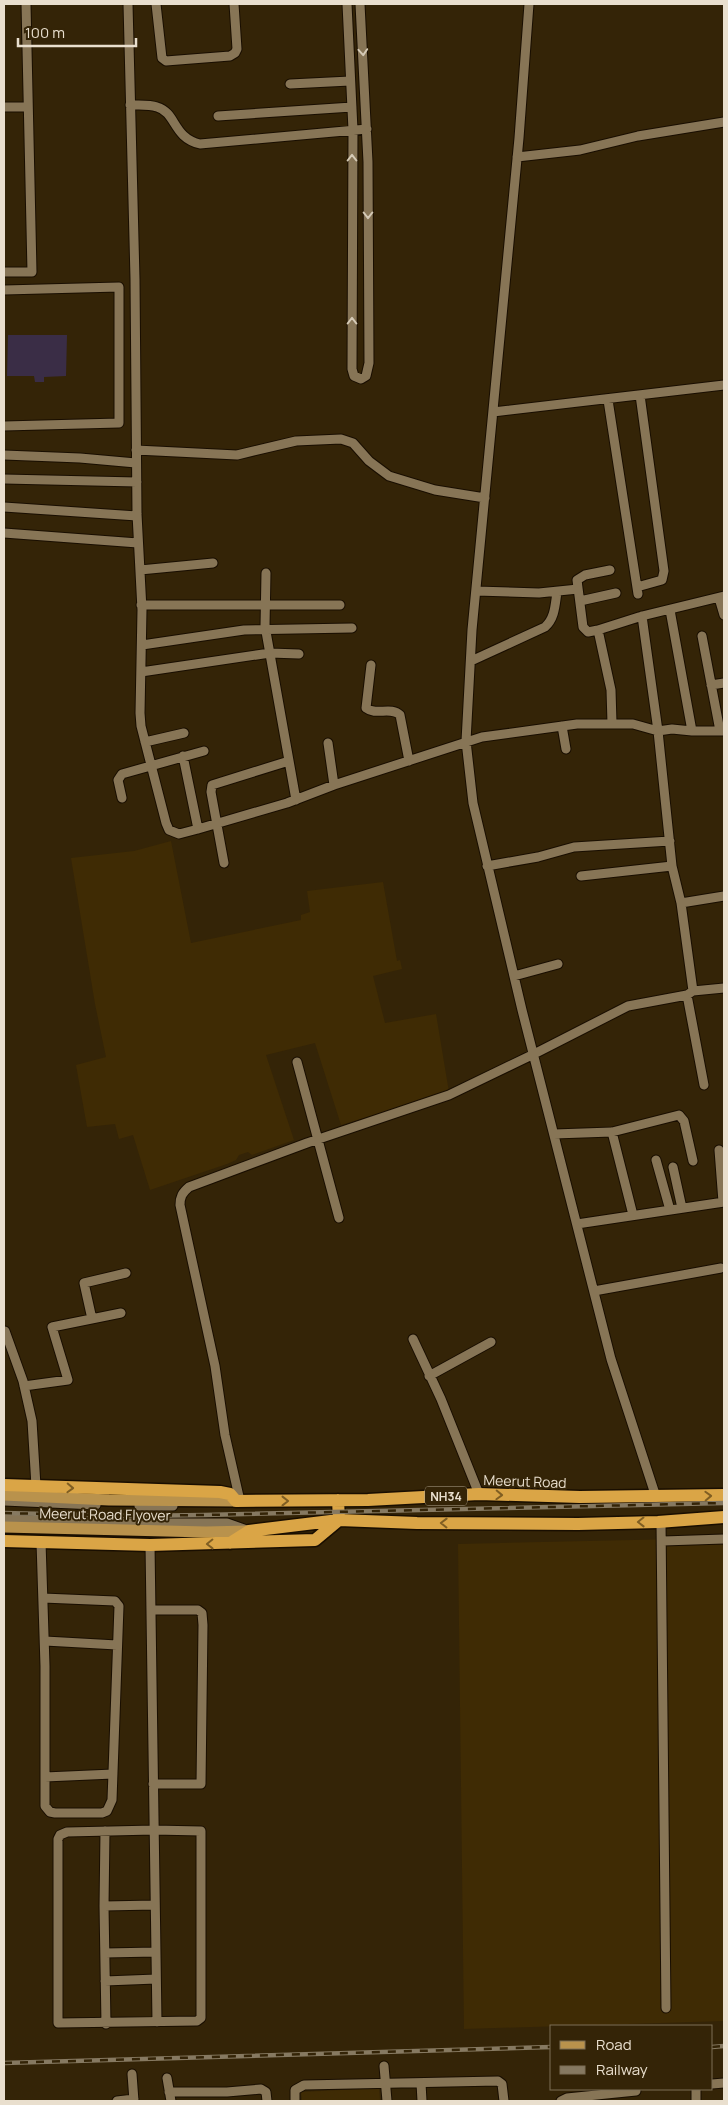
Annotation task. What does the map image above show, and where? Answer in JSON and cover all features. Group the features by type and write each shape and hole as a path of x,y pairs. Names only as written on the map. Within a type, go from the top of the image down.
{"highway":[{"path":"4,1485 220,1492 230,1494 238,1501"},
{"name":"Meerut Road","path":"238,1501 338,1500 479,1494 656,1497 724,1495"},
{"path":"4,1542 230,1544 315,1540 339,1520 338,1500"},
{"name":"NH34","path":"249,1531 339,1520 520,1524 661,1522 724,1516"},
{"path":"230,1544 249,1531"}],"main road":[{"name":"Meerut Road Flyover","path":"4,1495 109,1500 238,1501"},
{"name":"Meerut Road Flyover","path":"4,1527 206,1532 249,1531"}],"street":[{"path":"4,272 32,272 26,4"},
{"path":"128,4 136,279 136,463 142,645 140,713 145,742 166,823 170,830 179,834 296,800 334,785 466,741 562,726 612,723 633,724 658,731 672,729 692,732 722,731 702,636"},
{"path":"156,4 162,58 166,61 230,56 235,53 237,48 234,4"},
{"path":"347,4 352,107 352,370 354,376 361,379 366,376 369,363 367,129 360,4"},
{"path":"529,4 517,157 476,591 466,741 473,804 514,976 611,1359 656,1497"},
{"path":"290,84 350,81"},
{"path":"130,105 156,106 169,115 181,134 189,141 200,144 367,129"},
{"path":"4,107 28,108"},
{"path":"218,116 352,107"},
{"path":"517,157 580,150 638,136 724,122"},
{"path":"352,233 368,234"},
{"path":"4,290 119,287 119,423 4,426"},
{"path":"493,412 724,385"},
{"path":"608,400 638,590 662,580 664,571 640,395"},
{"path":"136,450 237,455 296,441 341,439 353,443 369,461 389,476 435,490 485,498"},
{"path":"4,455 80,458 136,463"},
{"path":"4,479 137,482"},
{"path":"4,507 137,516"},
{"path":"4,533 138,543"},
{"path":"140,570 213,563"},
{"path":"610,570 585,575 577,580 583,627 588,632 642,616 722,597 724,615"},
{"path":"266,574 266,628 296,800"},
{"path":"476,591 539,593 578,589"},
{"path":"471,660 545,628 550,623 554,614 557,592"},
{"path":"580,601 616,593"},
{"path":"141,605 340,605"},
{"path":"670,610 692,732"},
{"path":"642,616 658,731 672,866 681,903 690,993 704,1085"},
{"path":"142,645 266,628 352,628"},
{"path":"598,630 611,690 612,723"},
{"path":"141,672 270,653 299,654"},
{"path":"371,666 366,708 372,711 394,711 400,715 409,761"},
{"path":"711,685 724,683"},
{"path":"562,726 566,749"},
{"path":"145,742 184,733"},
{"path":"328,743 334,785"},
{"path":"122,798 118,780 120,775 204,751"},
{"path":"183,756 198,829"},
{"path":"224,862 211,792 212,785 289,761"},
{"path":"487,866 538,857 574,847 670,841"},
{"path":"581,876 672,866"},
{"path":"681,903 724,896"},
{"path":"514,976 558,964"},
{"path":"4,1501 228,1506 238,1501 224,1435 215,1366 196,1286 180,1197 188,1187 318,1139 448,1095 628,1006 724,988"},
{"path":"297,1062 339,1218"},
{"path":"554,1134 612,1132 679,1115 684,1121 692,1161"},
{"path":"612,1132 632,1215"},
{"path":"577,1224 724,1202 720,1150"},
{"path":"656,1160 670,1210"},
{"path":"674,1167 682,1208"},
{"path":"594,1291 721,1268"},
{"path":"92,1319 84,1283 126,1274"},
{"path":"24,1386 68,1380 52,1327 121,1313"},
{"path":"5,1331 24,1386 32,1422 36,1486"},
{"path":"413,1339 458,1439 479,1494"},
{"path":"429,1376 491,1342"},
{"path":"4,1519 114,1523 227,1523 249,1531"},
{"path":"661,1522 663,1541 666,2008"},
{"path":"663,1541 724,1539"},
{"path":"41,1542 43,1598 45,1641 45,1806 50,1812 102,1813 107,1811 112,1800 119,1606 115,1602 43,1598"},
{"path":"150,1544 157,2022"},
{"path":"151,1610 198,1610 202,1613 203,1625 201,1784 153,1784"},
{"path":"45,1641 117,1645"},
{"path":"45,1777 113,1774"},
{"path":"154,1830 202,1831 202,2014 197,2021 61,2024 57,2020 58,1839 60,1835 67,1832 154,1830"},
{"path":"105,1831 106,2024"},
{"path":"104,1906 155,1905"},
{"path":"105,1953 156,1952"},
{"path":"105,1981 156,1979"},
{"path":"384,2066 388,2101"},
{"path":"117,2101 134,2100 132,2074"},
{"path":"167,2078 170,2097 228,2096 261,2089 266,2092 267,2101"},
{"path":"295,2101 295,2090 304,2085 498,2081 504,2089 504,2101"},
{"path":"421,2083 422,2101"},
{"path":"561,2101 567,2098 636,2090 633,2101"}],"shaded area":[{"path":"8,335 67,335 66,376 44,377 44,382 35,382 34,376 7,376"},
{"path":"171,841 191,943 301,920 301,915 310,912 307,891 383,882 397,961 400,960 402,969 373,976 385,1023 436,1014 449,1092 341,1125 315,1043 266,1055 294,1140 252,1155 248,1152 239,1155 236,1160 227,1164 150,1190 133,1135 119,1139 115,1124 87,1127 76,1065 106,1057 95,1004 71,858 134,851"},
{"path":"724,1538 724,2021 464,2029 458,1544"},
{"path":"379,2088 380,2101 302,2101 301,2092"}],"railway":[{"path":"4,1513 130,1516 204,1515 724,1503"},
{"path":"713,2047 724,2046"},
{"path":"4,2063 550,2047"}]}
